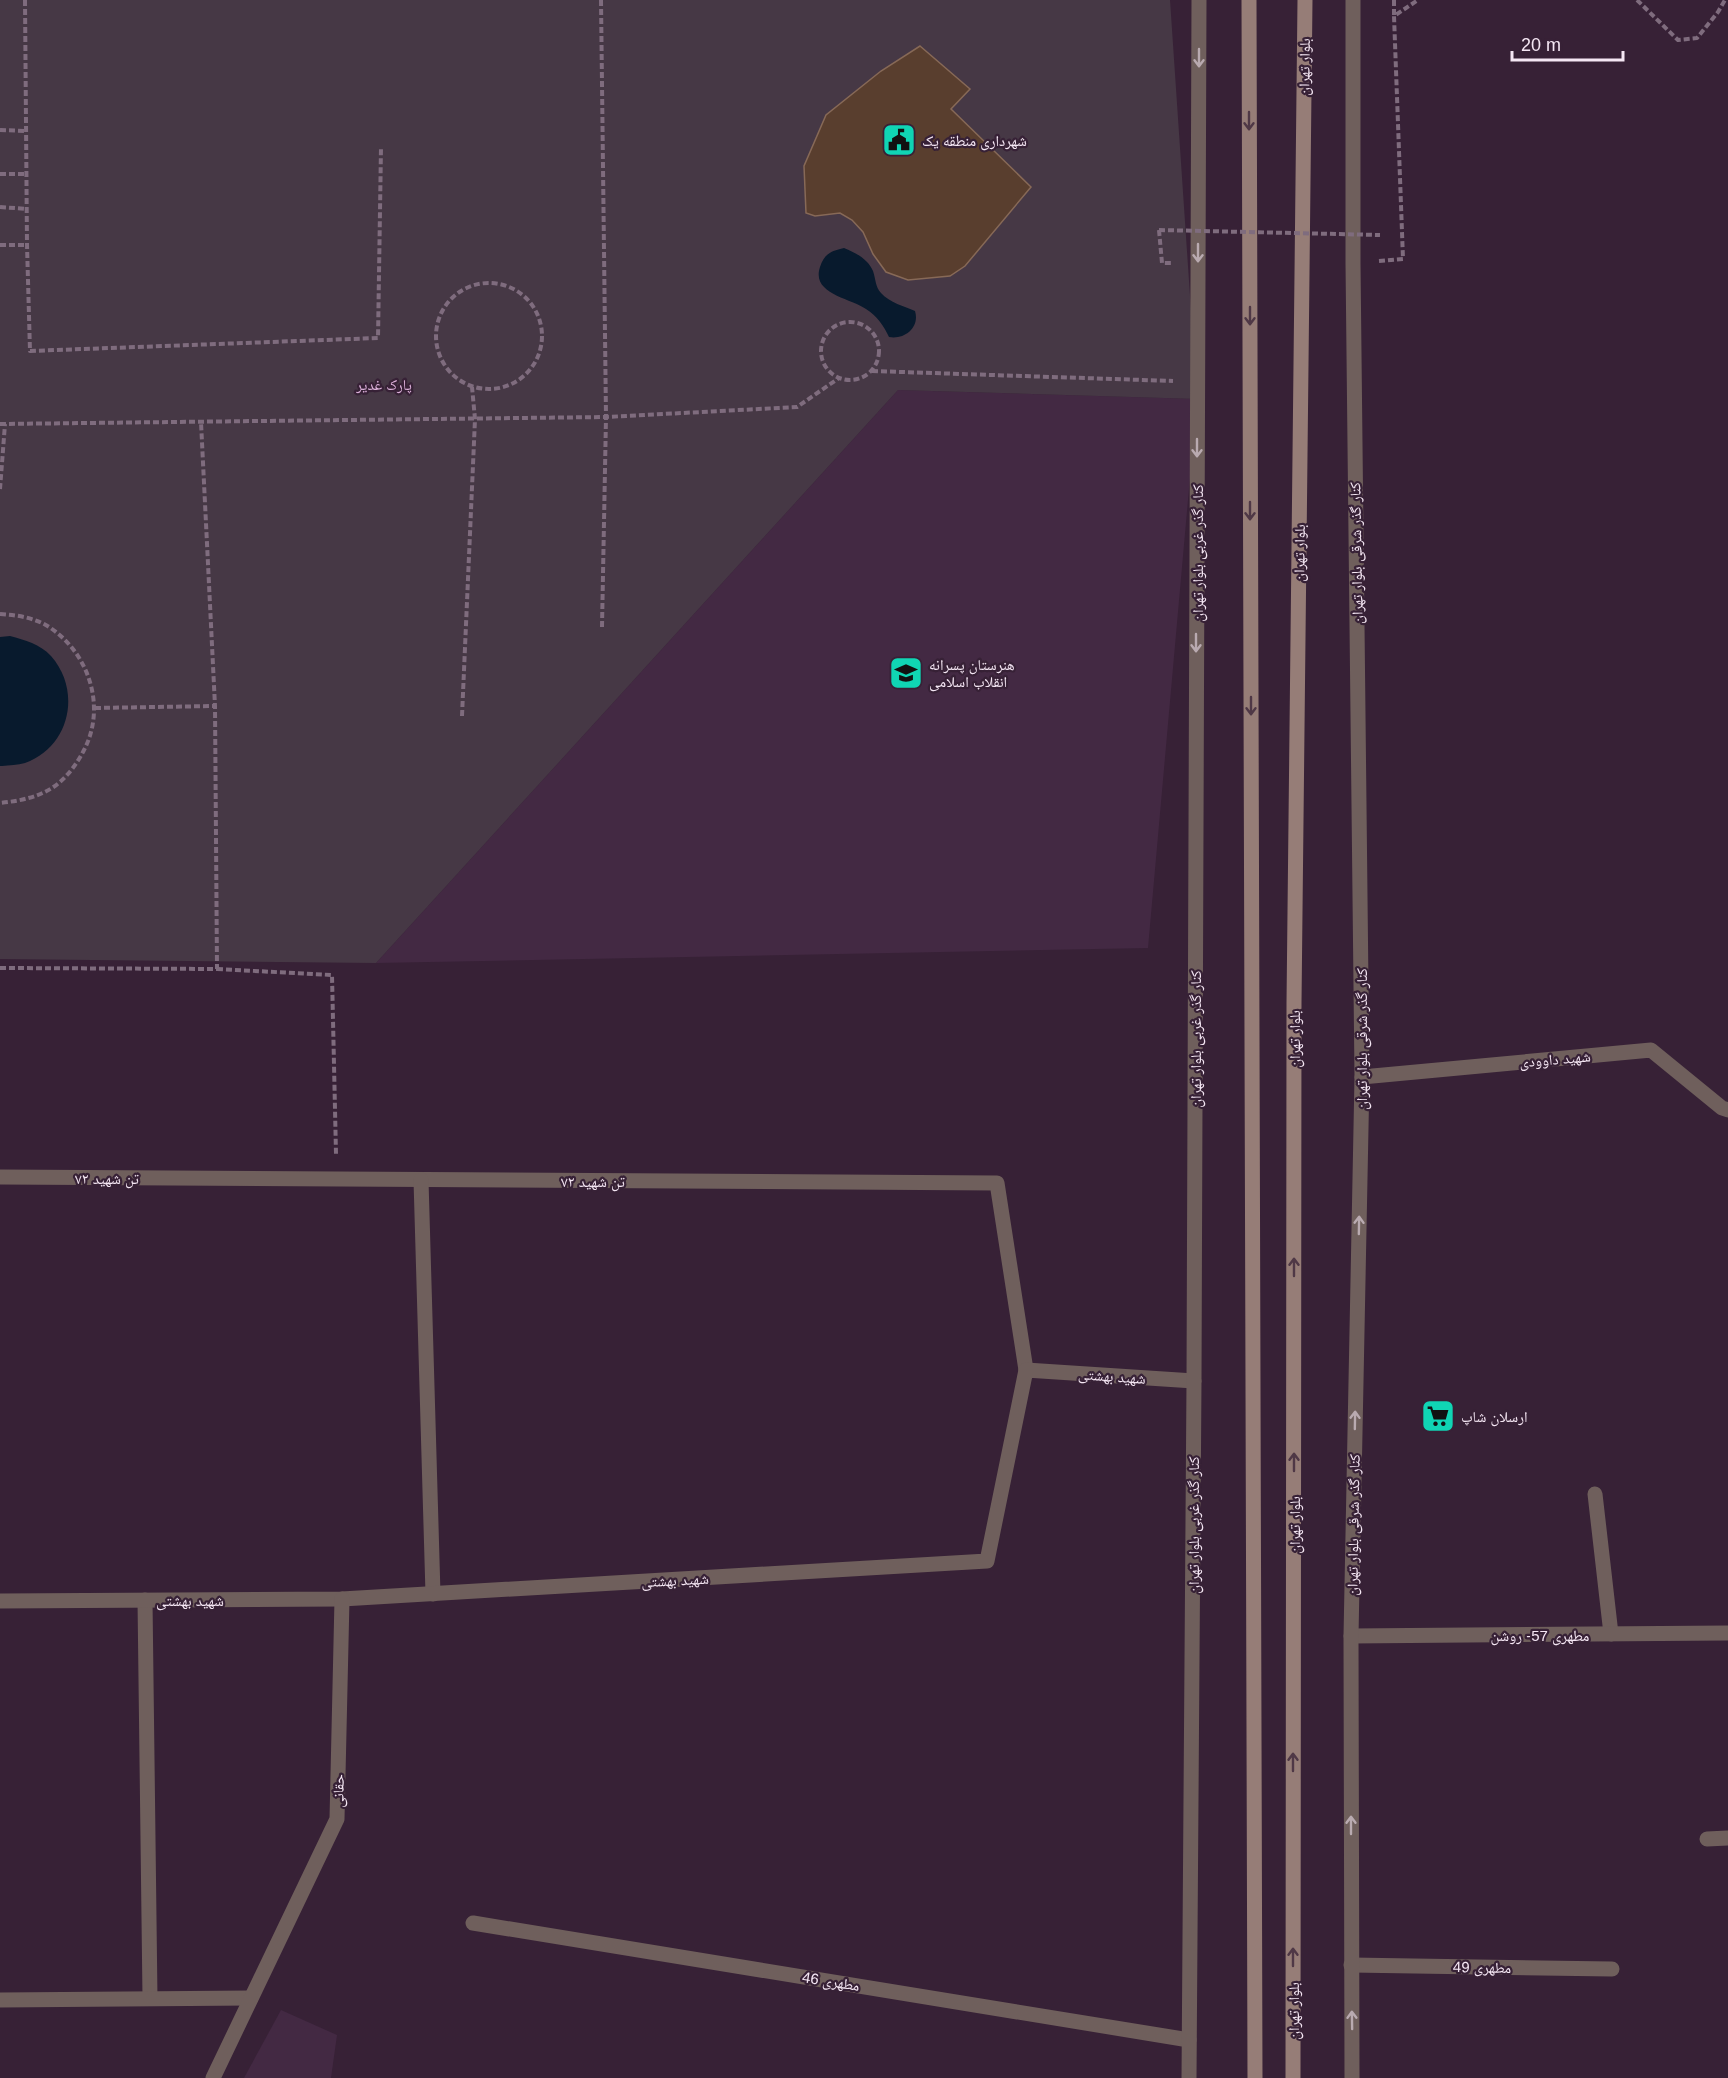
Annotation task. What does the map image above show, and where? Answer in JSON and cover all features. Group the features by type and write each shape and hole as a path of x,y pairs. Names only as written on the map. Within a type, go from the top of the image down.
{"main road":[{"path":"1249,0 1255,2078"},
{"name":"بلوار تهران","path":"1293,2078 1294,1003 1305,0"}],"street":[{"name":"کنار گذر غربی بلوار تهران","path":"1189,2078 1199,0"},
{"name":"کنار گذر شرقی بلوار تهران","path":"1352,2078 1351,1636 1362,1077 1353,263 1353,0"},
{"name":"شهید داوودی","path":"1362,1077 1651,1050 1722,1108 1728,1110"},
{"name":"۷۲ تن شهید","path":"0,1177 997,1183 1026,1370"},
{"path":"421,1180 433,1594"},
{"name":"شهید بهشتی","path":"0,1601 342,1599 987,1561 1026,1370 1194,1381"},
{"path":"1595,1494 1611,1634"},
{"name":"حقانی","path":"213,2078 337,1819 342,1599"},
{"path":"145,1600 150,1998"},
{"name":"مطهری 57- روشن","path":"1351,1636 1728,1633"},
{"path":"1707,1839 1728,1838"},
{"name":"مطهری 46","path":"473,1923 1189,2040"},
{"name":"مطهری 49","path":"1351,1965 1612,1969"},
{"path":"0,2000 251,1998"}],"path":[{"path":"25,0 30,351 378,338 381,147"},
{"path":"602,0 606,417 602,627"},
{"path":"1380,261 1403,259 1394,0"},
{"path":"1394,16 1418,0"},
{"path":"1638,0 1678,40 1697,38 1725,0"},
{"path":"0,130 26,131"},
{"path":"0,174 27,174"},
{"path":"0,207 27,209"},
{"path":"1162,263 1159,230 1380,235"},
{"path":"0,245 27,245"},
{"path":"481,282 505,284 525,297 539,316 542,340 535,363 519,380 496,389 472,387 452,375 438,355 435,331 442,308 459,291 481,282"},
{"path":"843,322 855,322 866,327 875,336 879,348 878,360 872,370 862,378 850,381 838,378 822,361 820,349 824,337 832,328 843,322"},
{"path":"872,370 1197,382"},
{"path":"0,489 2,424 606,417 797,407 838,378"},
{"path":"462,716 475,419 472,387"},
{"path":"201,422 215,706 217,969"},
{"path":"0,614 21,615 51,628 74,649 90,676 95,708 90,738 76,766 53,788 24,801 0,803"},
{"path":"95,708 215,706"},
{"path":"0,968 217,969 332,975 336,1179"}],"shaded area":[{"name":"هنرستان پسرانه انقلاب اسلامی","path":"898,390 1197,399 1148,948 376,963"},
{"path":"281,2010 337,2035 331,2078 244,2078"}],"green space":[{"name":"پارک غدیر","path":"0,0 1170,0 1197,399 898,390 376,963 0,959"}],"water":[{"path":"844,248 857,254 868,263 881,293 893,302 915,311 915,322 910,331 901,336 889,337 880,322 870,312 834,294 821,283 820,267 824,259 832,252"},
{"path":"10,636 37,645 51,656 61,670 68,701 61,731 52,744 40,755 25,763 0,766 0,637"}],"building":[{"name":"شهرداری منطقه یک","path":"920,46 970,89 951,109 1031,187 965,266 950,276 908,280 886,272 873,254 863,232 852,220 840,213 815,216 806,213 804,166 826,115 881,71"}],"place":[{"name":"شهرداری منطقه یک","path":"899,140"},
{"name":"هنرستان پسرانه انقلاب اسلامی","path":"906,673"},
{"name":"ارسلان شاپ","path":"1438,1416"}]}
